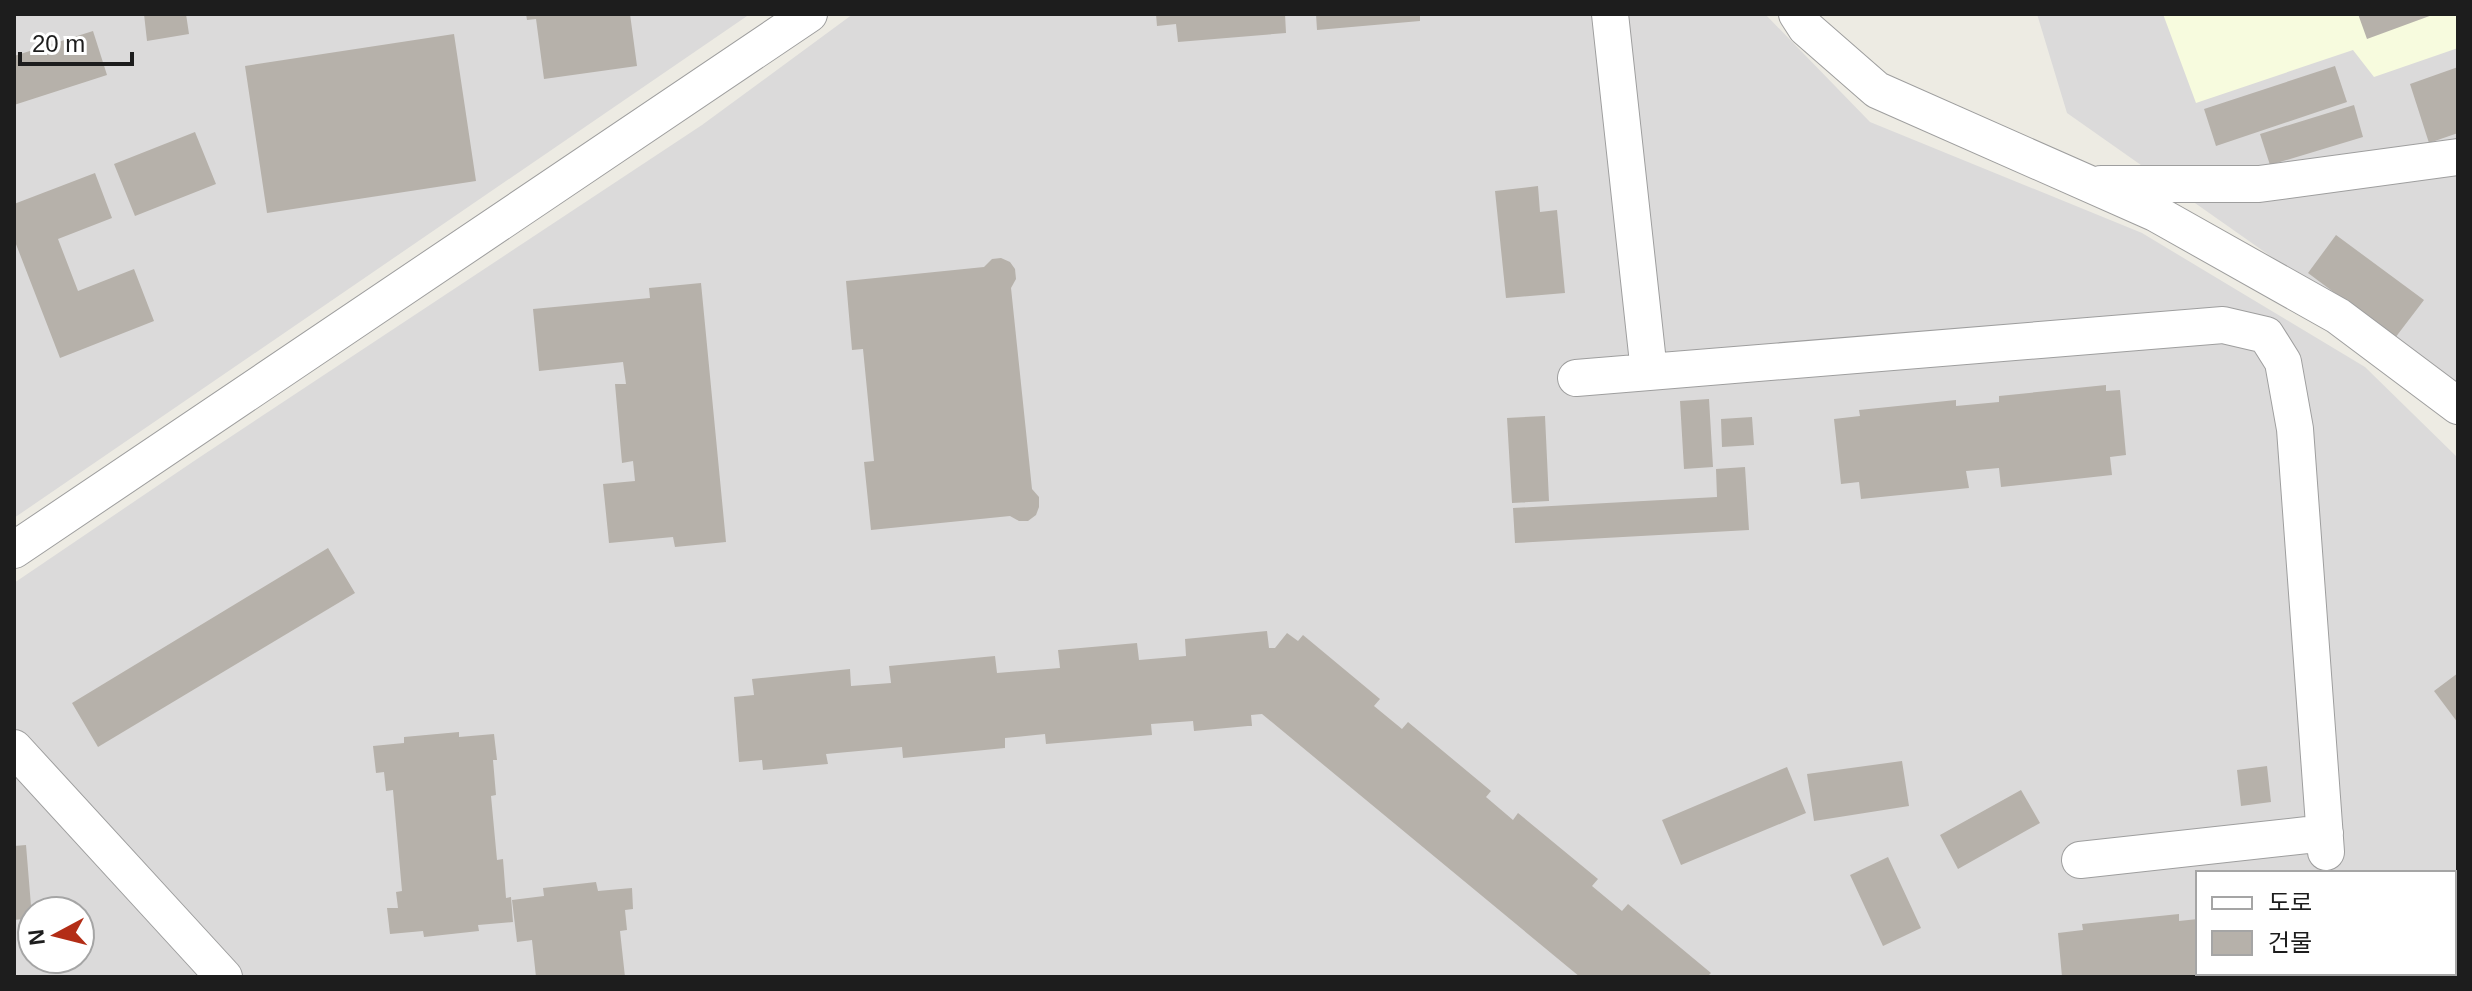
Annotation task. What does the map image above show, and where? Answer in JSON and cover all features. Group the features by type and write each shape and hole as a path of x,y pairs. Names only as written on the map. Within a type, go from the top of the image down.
{"street":[{"path":"14,550 809,14"},
{"path":"1610,14 1649,372"},
{"path":"1797,14 1806,28 1877,90 2155,213 2338,316 2458,406"},
{"path":"2088,184 2259,184 2458,157"},
{"path":"1576,378 2223,325 2266,335 2283,362 2295,429 2326,843 2080,860"},
{"path":"14,748 224,977"}],"shaded area":[{"path":"14,14 750,14 14,518"},
{"path":"853,14 1765,14 1870,122 2142,233 2365,367 2458,458 2458,977 14,977 14,583 702,125"},
{"path":"2037,14 2458,14 2458,388 2067,113"},
{"path":"2163,14 2458,14 2458,48 2374,77 2353,50 2196,103"}],"building":[{"path":"144,14 186,14 189,34 147,41"},
{"path":"526,14 630,14 637,66 544,79 536,19 527,20"},
{"path":"1156,14 1285,14 1286,33 1178,42 1176,24 1157,26"},
{"path":"1316,14 1420,14 1420,21 1317,30"},
{"path":"2358,14 2435,14 2367,39"},
{"path":"93,31 107,75 14,105 14,56"},
{"path":"454,34 476,181 267,213 245,66"},
{"path":"2335,66 2347,102 2216,146 2204,109"},
{"path":"2458,67 2458,133 2429,143 2410,84"},
{"path":"2354,105 2363,137 2270,165 2260,134"},
{"path":"195,132 216,184 135,216 114,164"},
{"path":"95,173 112,218 58,239 78,291 134,269 154,321 60,358 14,239 14,204"},
{"path":"1538,186 1540,212 1557,210 1565,293 1506,298 1495,191"},
{"path":"2336,235 2424,300 2395,338 2308,273"},
{"path":"1001,258 1010,262 1015,269 1016,279 1011,288 1032,489 1039,497 1036,515 1028,521 1019,521 1010,516 871,530 864,462 874,461 863,349 852,350 846,281 984,267 992,259"},
{"path":"701,283 726,542 675,547 673,537 609,543 603,484 635,481 633,461 622,463 615,384 626,384 623,362 539,371 533,309 650,298 649,288"},
{"path":"2106,385 2106,391 2120,390 2126,455 2110,457 2112,475 2001,487 1999,468 1966,471 1969,488 1861,499 1859,482 1841,484 1834,419 1860,416 1859,410 1956,400 1956,406 1999,402 1999,396"},
{"path":"1709,399 1713,467 1684,469 1680,401"},
{"path":"1545,416 1549,501 1512,503 1507,418"},
{"path":"1752,417 1754,445 1722,447 1721,419"},
{"path":"1745,467 1749,530 1515,543 1513,508 1717,497 1716,469"},
{"path":"328,548 355,593 98,747 72,703"},
{"path":"1267,631 1269,648 1275,648 1287,633 1298,641 1303,635 1380,699 1374,706 1402,729 1408,722 1491,791 1486,797 1513,820 1518,813 1598,879 1592,886 1622,911 1628,904 1711,973 1707,977 1580,977 1262,714 1251,715 1252,726 1194,731 1193,721 1151,724 1152,735 1046,744 1045,734 1005,738 1005,748 903,758 902,747 826,754 828,764 763,770 762,760 739,762 734,697 754,695 752,679 850,669 851,686 891,683 889,666 995,656 997,673 1060,668 1058,650 1137,643 1139,660 1186,656 1185,639"},
{"path":"2458,673 2458,723 2434,691"},
{"path":"459,732 459,737 494,734 496,795 491,796 497,860 503,859 506,898 511,897 513,922 478,925 479,931 424,937 423,931 390,934 387,908 398,908 396,892 402,891 393,790 386,791 384,772 376,773 373,746 404,743 404,737"},
{"path":"1902,761 1909,806 1814,821 1807,774"},
{"path":"2267,766 2271,802 2241,806 2237,770"},
{"path":"1787,767 1806,813 1681,865 1662,820"},
{"path":"2021,790 2040,823 1958,869 1940,835"},
{"path":"26,845 30,895 16,895 14,920 14,846"},
{"path":"1888,857 1921,928 1883,946 1850,875"},
{"path":"596,882 598,891 632,888 633,909 625,910 627,930 620,931 625,977 536,977 532,940 517,942 512,900 544,896 543,888"},
{"path":"2179,914 2179,921 2196,919 2196,975 2334,977 2062,977 2058,933 2083,930 2082,924"},
{"path":"2458,957 2458,977 2431,977 2456,975"}]}
